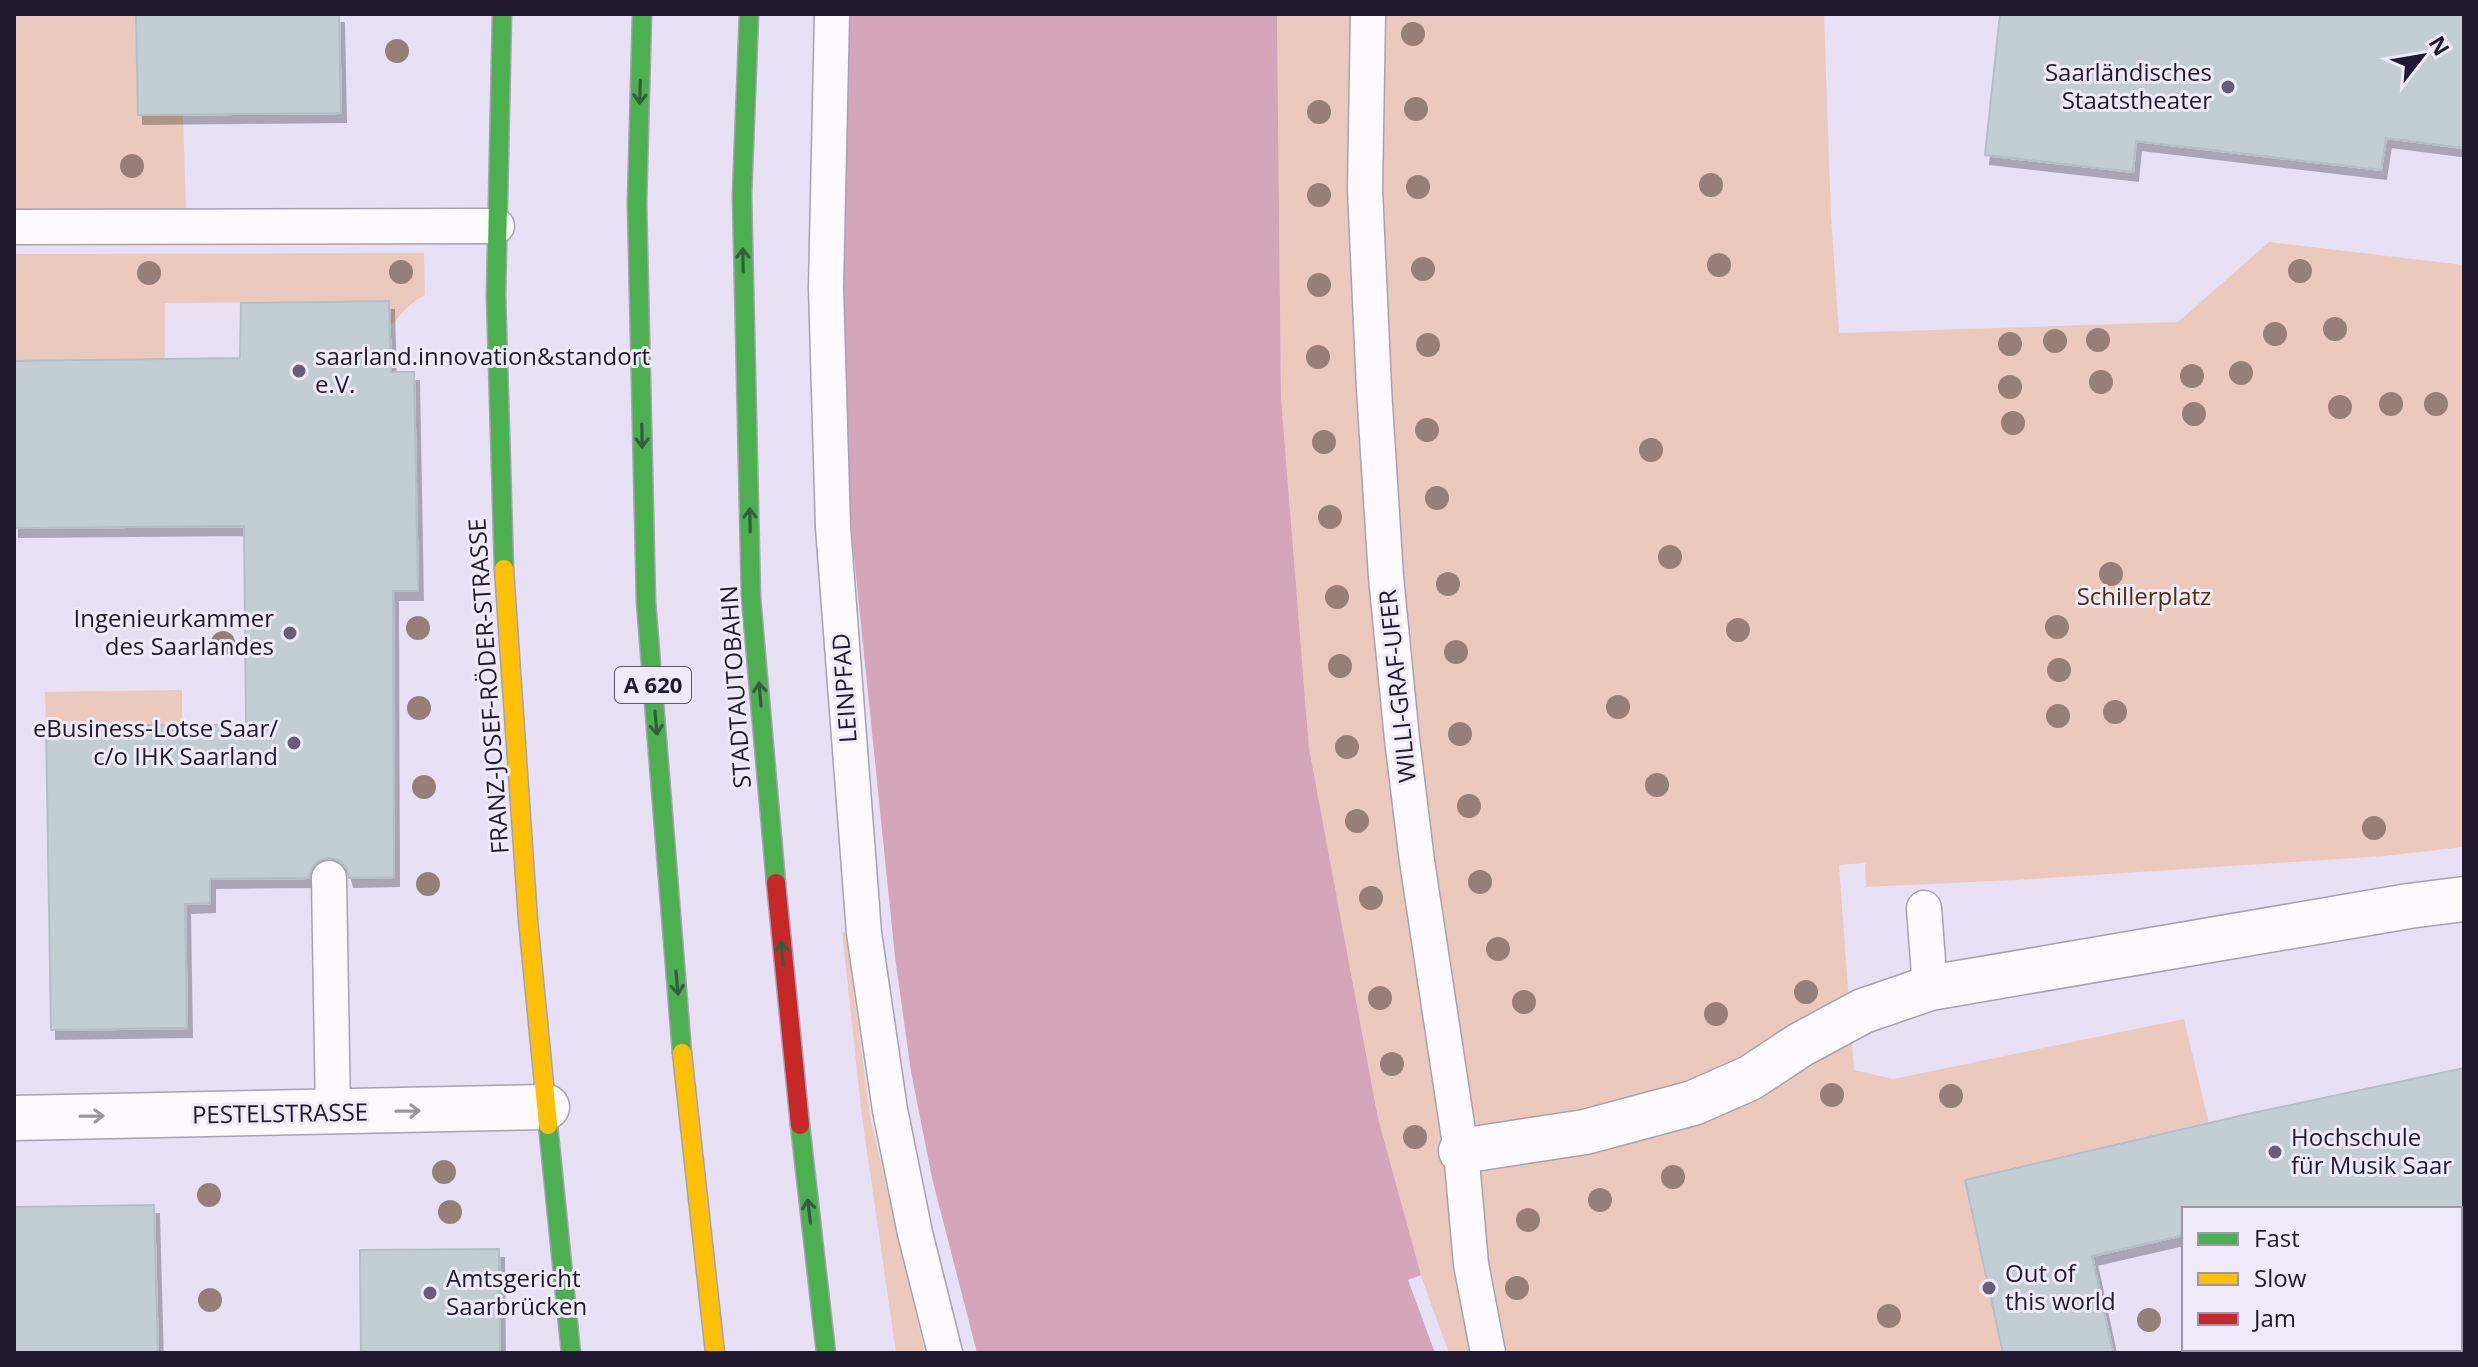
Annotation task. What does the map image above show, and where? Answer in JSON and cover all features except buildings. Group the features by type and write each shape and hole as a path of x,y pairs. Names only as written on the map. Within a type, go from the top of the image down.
{"main road":[{"name":"FRANZ-JOSEF-RÖDER-STRASSE","path":"502,14 496,295 503,555 528,920 571,1353"},
{"name":"A 620","path":"642,14 637,203 646,602 681,1042 715,1353"},
{"name":"STADTAUTOBAHN","path":"749,14 742,195 751,598 788,1023 826,1353"},
{"path":"818,1289 837,1353"}],"street":[{"path":"1461,1151 1585,1132 1693,1103 1750,1078 1800,1045 1863,1011 1930,988 2464,899"},
{"name":"PESTELSTRASSE","path":"14,1118 547,1107"}],"lane":[{"name":"LEINPFAD","path":"832,14 826,288 833,527 864,933 890,1110 915,1233 945,1353"},
{"name":"WILLI-GRAF-UFER","path":"1368,14 1365,189 1386,577 1415,846 1461,1151 1471,1264 1488,1353"},
{"path":"14,227 497,226"},
{"path":"329,878 333,1113"},
{"path":"1924,908 1930,988"}],"green space":[{"path":"14,14 136,14 138,115 183,115 187,241 14,240"},
{"name":"Schillerplatz","path":"1277,14 1824,14 1831,216 1839,333 2178,322 2269,242 2464,265 2464,847 2384,856 1866,887 1865,863 1839,865 1854,1070 1893,1079 2184,1019 2209,1124 1965,1180 2003,1353 1449,1353 1421,1275 1378,1118 1309,748 1281,397"},
{"path":"424,253 425,295 408,307 394,323 389,324 388,301 165,303 165,359 14,361 14,254"},
{"path":"182,690 182,725 46,725 45,692"},
{"path":"842,932 846,933 870,1116 925,1353 896,1353 862,1117"}],"shaded area":[{"path":"850,14 1277,14 1281,397 1309,748 1378,1118 1421,1275 1449,1353 977,1353 932,1178 911,1072 895,957 851,527 843,290"}],"pier":[{"path":"1421,1275 1449,1353 1435,1353 1408,1280"}],"traffic: fast":[{"path":"502,14 496,295 504,569"},
{"path":"642,14 637,203 646,602 682,1053"},
{"path":"749,14 742,195 751,598 776,883"},
{"path":"548,1125 571,1353"},
{"path":"800,1125 826,1353"}],"traffic: slow":[{"path":"504,569 528,920 548,1125"},
{"path":"682,1053 715,1353"}],"traffic: jam":[{"path":"776,883 800,1125"}],"place":[{"name":"Saarländisches Staatstheater","path":"2228,87"},
{"name":"saarland.innovation&standort e.V.","path":"299,371"},
{"name":"Ingenieurkammer des Saarlandes","path":"290,633"},
{"name":"eBusiness-Lotse Saar/ c/o IHK Saarland","path":"294,743"},
{"name":"Hochschule für Musik Saar","path":"2275,1152"},
{"name":"Out of this world","path":"1989,1288"},
{"name":"Amtsgericht Saarbrücken","path":"430,1293"}]}
